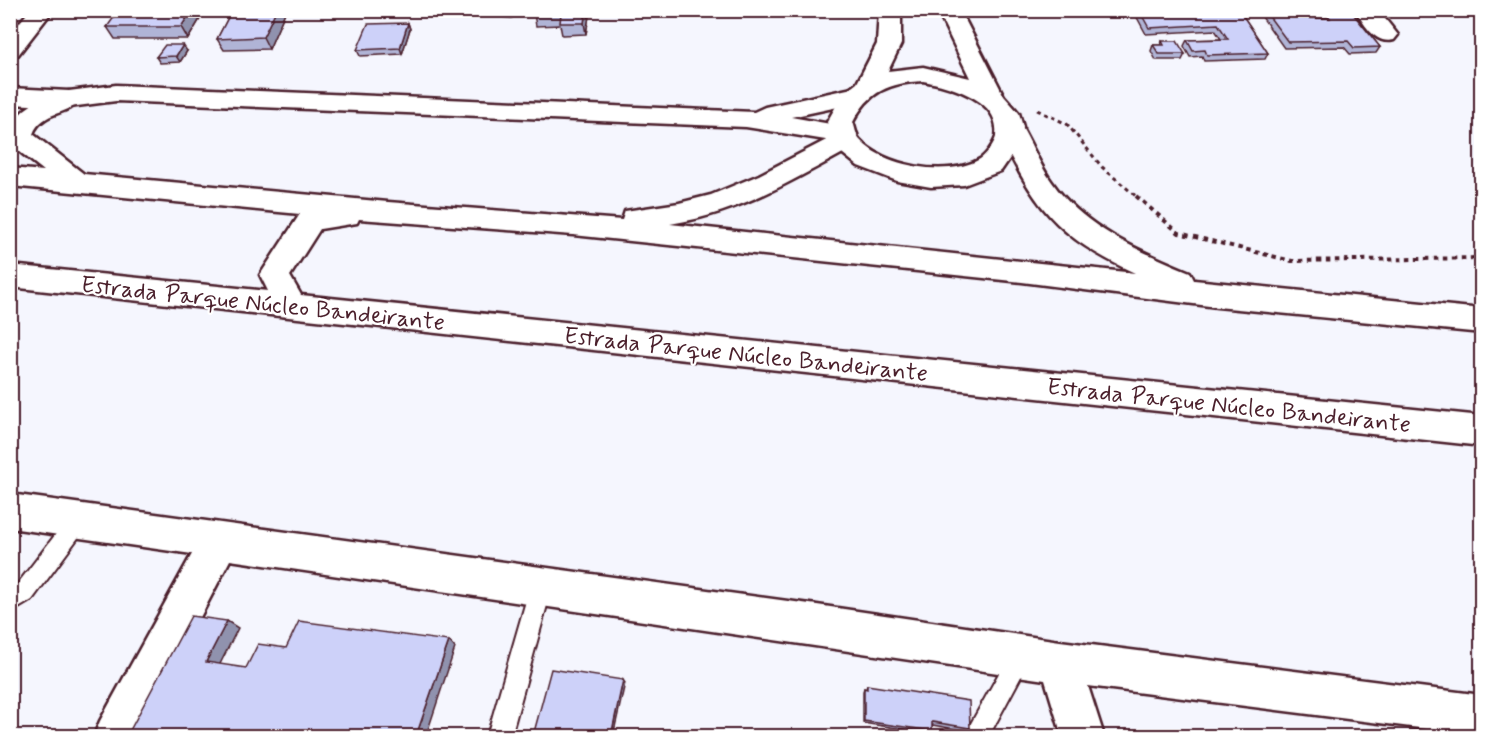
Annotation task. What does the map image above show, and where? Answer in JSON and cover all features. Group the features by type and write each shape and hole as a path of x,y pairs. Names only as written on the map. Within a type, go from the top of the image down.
{"main road":[{"path":"13,74 42,10"},
{"path":"890,10 889,44 863,90 843,108 840,124 844,137 859,155 894,173 914,178 955,177 975,172 992,164 1003,153 1009,140 1009,127"},
{"path":"948,10 994,101"},
{"path":"1366,10 1386,35"},
{"path":"13,74 85,85 116,93"},
{"path":"13,74 69,99"},
{"path":"746,119 863,90 885,79 903,75 944,76 980,90 994,101 1004,113 1009,127 1047,196 1070,220 1098,242 1135,261 1217,295"},
{"path":"77,183 15,134 44,108 69,99 116,93 746,119 844,137"},
{"path":"573,225 666,216 720,202 762,184 844,137"},
{"path":"10,177 388,212 573,225 1022,271 1217,295 1482,321"},
{"path":"291,305 275,275 311,220 388,212"},
{"name":"Estrada Parque Núcleo Bandeirante","path":"10,276 1482,431"},
{"path":"10,511 1041,659 1482,716"},
{"path":"115,736 219,542"},
{"path":"1041,659 1083,736"}],"lane":[{"path":"10,603 30,586 79,520"},
{"path":"499,736 540,587"},
{"path":"976,736 1041,659"}],"path":[{"path":"1035,109 1067,124 1102,167 1179,233 1292,261 1482,258"}],"building":[{"path":"128,10 192,10 181,27 107,27 117,13 126,13"},
{"path":"232,10 276,10 263,37 217,39"},
{"path":"535,10 586,10 584,23 560,23 561,13 534,14"},
{"path":"1139,10 1239,10 1268,53 1207,55 1205,50 1193,51 1187,40 1228,39 1218,24 1149,28"},
{"path":"1300,10 1306,18 1330,18 1324,10 1350,10 1380,47 1354,48 1348,41 1288,42 1265,11"},
{"path":"408,23 400,48 357,50 368,24"},
{"path":"1162,41 1177,41 1185,54 1159,54 1153,45 1164,45"},
{"path":"165,45 183,45 176,56 156,57"},
{"path":"191,616 227,621 206,662 246,668 258,644 286,648 299,621 449,641 416,736 127,736"},
{"path":"551,669 623,680 611,736 533,736"},
{"path":"867,685 969,701 970,728 932,722 932,731 864,721 864,688 867,689"}]}
